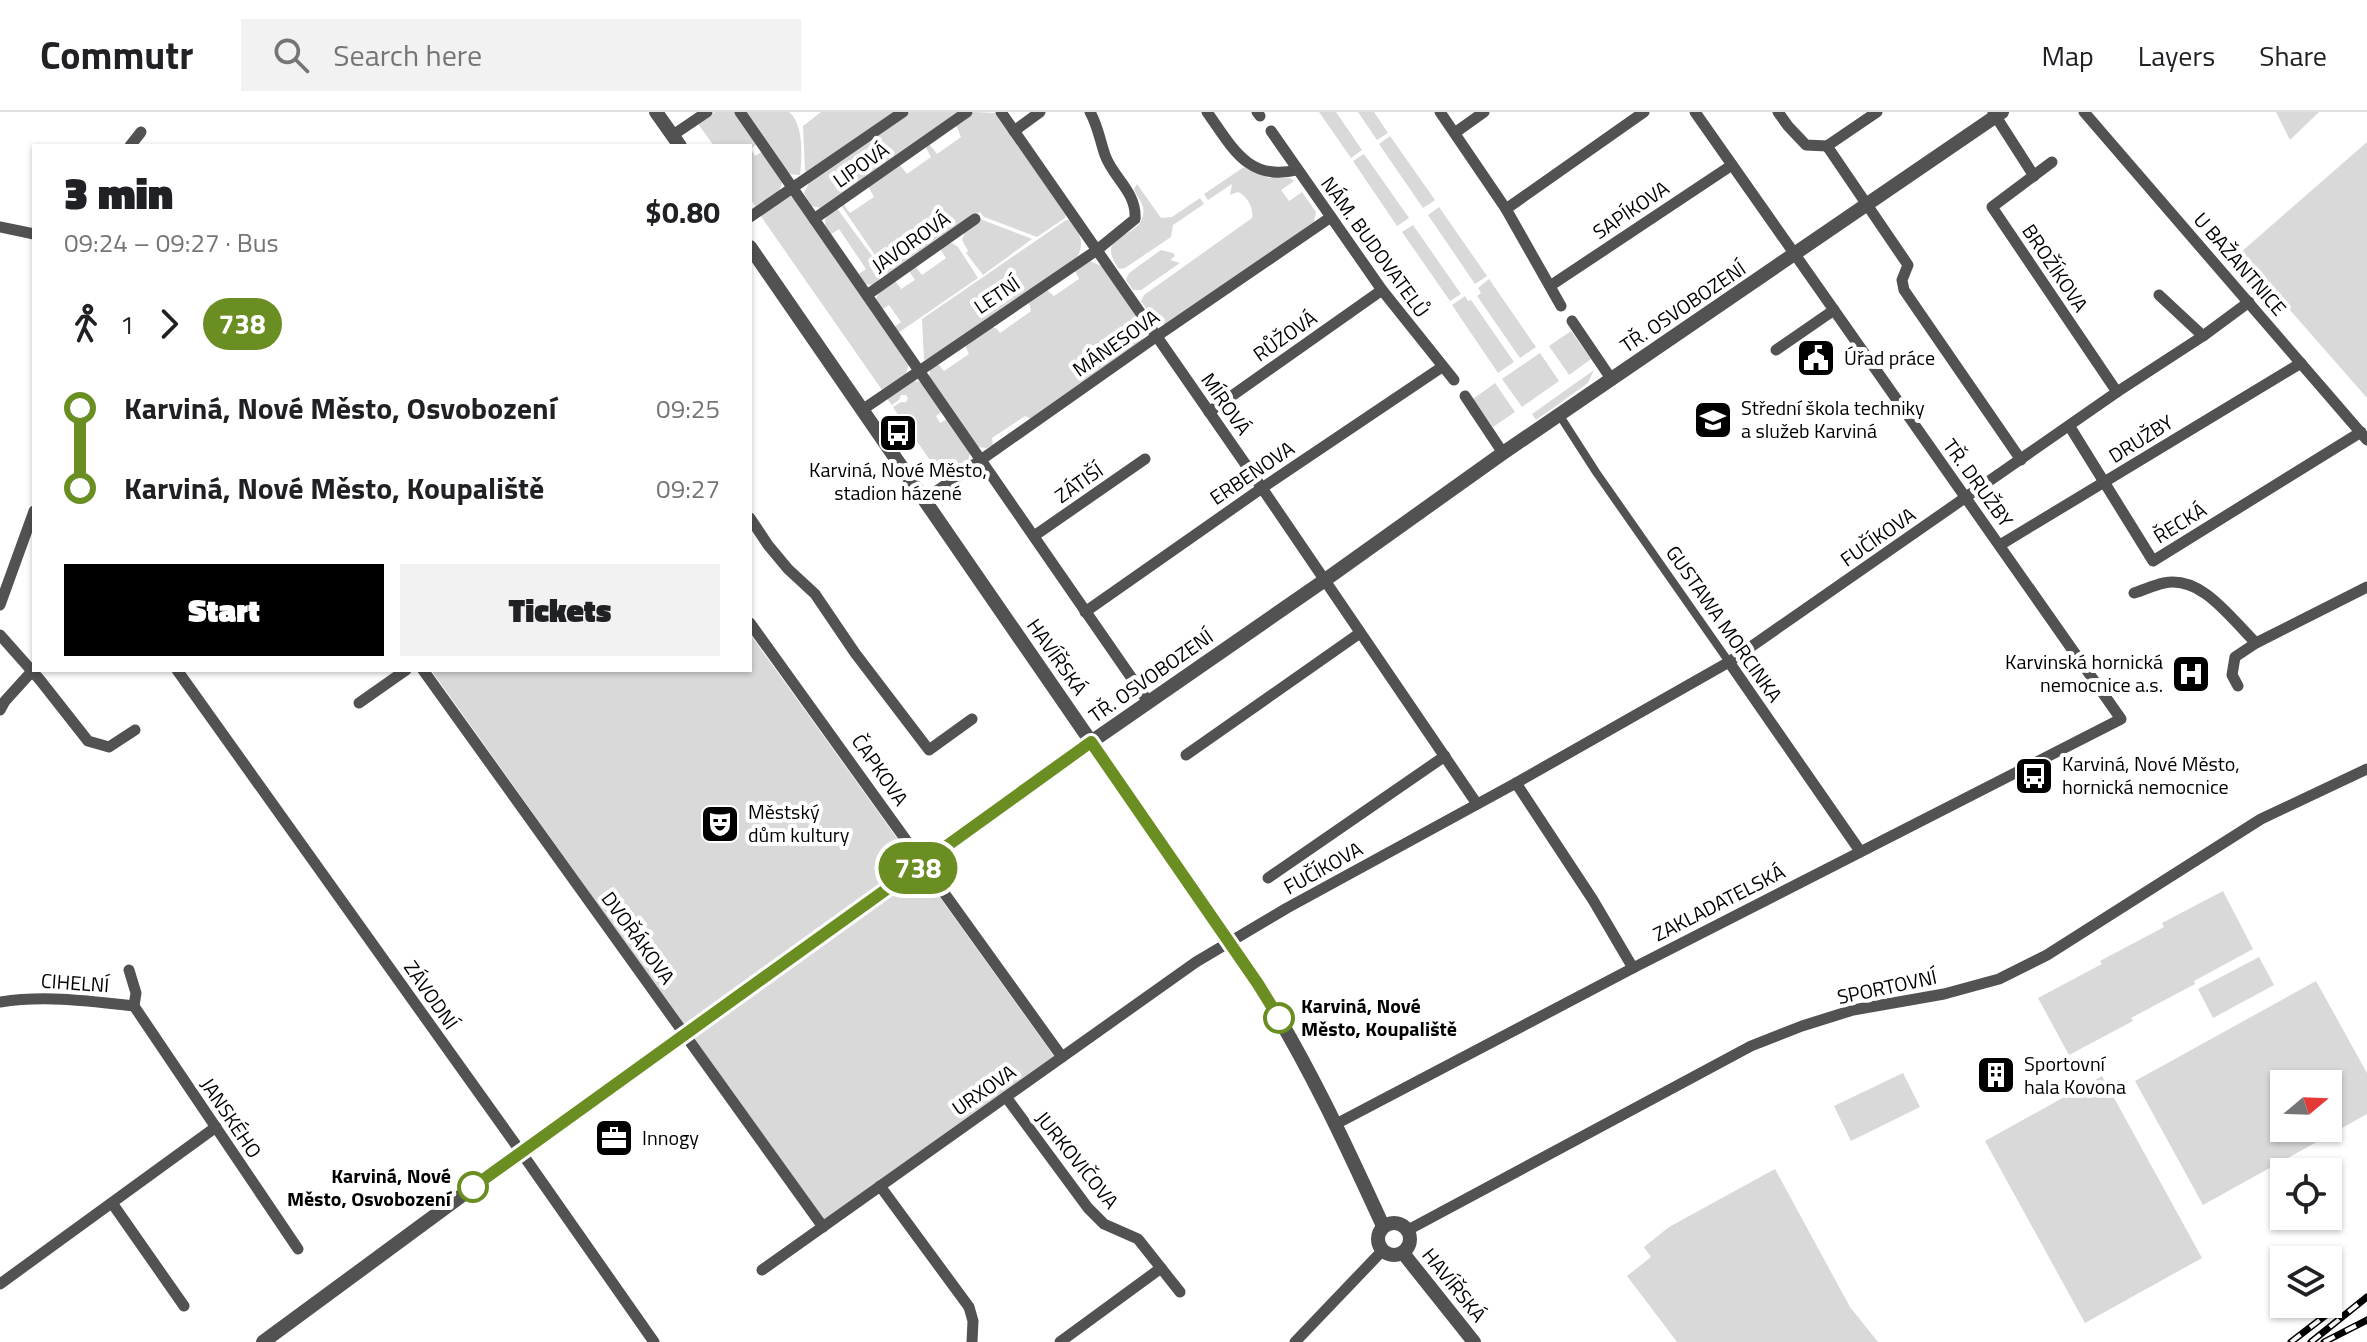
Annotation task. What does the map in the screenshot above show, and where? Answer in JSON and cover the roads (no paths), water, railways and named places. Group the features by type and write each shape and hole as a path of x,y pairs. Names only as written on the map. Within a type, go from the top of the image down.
{"street":[{"path":"656,112 676,141 707,112"},
{"path":"740,112 1149,703"},
{"name":"LIPOVÁ","path":"752,216 903,112"},
{"name":"LIPOVÁ","path":"814,219 967,112"},
{"name":"MÍROVÁ","path":"1001,112 1325,580"},
{"path":"1014,131 1040,112"},
{"path":"1090,112 1105,157 1132,198 1135,210 1135,219 1097,250"},
{"path":"1207,112 1241,158 1260,171 1280,174 1297,170"},
{"path":"1440,112 1506,209 1561,306"},
{"path":"1456,132 1484,112"},
{"path":"1506,209 1644,112"},
{"name":"TŘ. DRUŽBY","path":"1695,112 2121,719"},
{"path":"1778,112 1806,145 1827,146 1877,112"},
{"name":"U BAŽANTNICE","path":"2084,112 2364,436"},
{"path":"1997,113 2034,176"},
{"name":"TŘ. OSVOBOZENÍ","path":"263,1342 521,1152 1091,742 1503,453 1868,205 1997,113"},
{"name":"NÁM. BUDOVATELŮ","path":"1271,131 1382,290 1454,380"},
{"path":"132,144 141,132"},
{"path":"1827,146 1908,265 1902,280 1904,290 2021,460"},
{"name":"BROŽÍKOVA","path":"2052,162 1992,207 2117,392"},
{"name":"SAPÍKOVA","path":"1550,286 1732,165"},
{"name":"MÁNESOVA","path":"924,500 1331,217"},
{"name":"JAVOROVÁ","path":"867,295 975,219"},
{"path":"0,227 32,234"},
{"name":"HAVÍŘSKÁ","path":"752,250 1230,943 1289,1034 1336,1124 1383,1226"},
{"name":"LETNÍ","path":"862,410 1097,250"},
{"name":"RŮŽOVÁ","path":"1209,412 1382,290"},
{"path":"2159,295 2203,336"},
{"name":"FUČÍKOVA","path":"1230,943 1287,908 1729,662 2249,302"},
{"path":"1776,350 1834,310"},
{"path":"1572,321 1612,380"},
{"name":"DRUŽBY","path":"2000,545 2301,363"},
{"name":"ERBENOVA","path":"1085,612 1442,367"},
{"path":"1465,396 1503,453"},
{"name":"GUSTAWA MORCINKA","path":"1560,416 1860,851"},
{"name":"ŘECKÁ","path":"2070,427 2153,561 2364,436"},
{"name":"ZÁTIŠÍ","path":"1034,536 1145,459"},
{"path":"0,605 32,517"},
{"path":"752,521 788,569 815,594 855,653 929,750 972,719"},
{"path":"1325,580 1477,804"},
{"path":"2134,593 2166,582 2189,583 2202,589 2256,643"},
{"path":"2238,686 2232,675 2235,657 2256,643 2367,587"},
{"name":"ČAPKOVA","path":"752,626 1062,1057"},
{"path":"1186,755 1360,633"},
{"path":"0,635 32,669"},
{"path":"0,710 32,671"},
{"path":"35,672 88,741 109,747 135,730"},
{"name":"ZÁVODNÍ","path":"178,672 654,1342"},
{"path":"359,703 403,672"},
{"name":"DVOŘÁKOVA","path":"424,672 823,1227"},
{"name":"ZAKLADATELSKÁ","path":"1336,1124 1633,968 2121,719"},
{"name":"FUČÍKOVA","path":"1268,878 1445,756"},
{"name":"SPORTOVNÍ","path":"1408,1230 1751,1046 1853,1010 1944,994 1999,979 2047,955 2261,819 2367,769"},
{"path":"1516,783 1593,900 1633,968"},
{"name":"URXOVA","path":"762,1270 1196,962 1230,943"},
{"name":"CIHELNÍ","path":"0,1002 60,998 134,1006 136,993 129,970"},
{"name":"JANSKÉHO","path":"134,1006 298,1249"},
{"name":"JURKOVIČOVA","path":"1006,1097 1088,1208 1104,1224 1138,1239 1180,1292"},
{"path":"0,1284 216,1127"},
{"path":"880,1186 969,1307 973,1321 972,1342"},
{"path":"112,1203 184,1306"},
{"path":"1394,1222 1408,1230 1410,1240 1403,1253 1392,1255 1383,1250 1378,1235 1383,1226 1394,1222"},
{"path":"1295,1342 1383,1250"},
{"name":"HAVÍŘSKÁ","path":"1403,1253 1474,1342"},
{"path":"1060,1342 1161,1268"}],"railway":[{"path":"2311,1342 2367,1297"},
{"path":"2291,1342 2322,1318"},
{"path":"2324,1342 2367,1320"}],"place":[{"name":"Úřad práce","path":"1816,358"},
{"name":"Střední škola techniky a služeb Karviná","path":"1713,420"},
{"name":"Karviná, Nové Město, stadion házené","path":"898,433"},
{"name":"Karvinská hornická nemocnice a.s.","path":"2191,674"},
{"name":"Karviná, Nové Město, hornická nemocnice","path":"2034,776"},
{"name":"Městský dům kultury","path":"720,824"},
{"name":"Karviná, Nové Město, Koupaliště","path":"1279,1018"},
{"name":"Sportovní hala Kovona","path":"1996,1075"},
{"name":"Innogy","path":"614,1138"},
{"name":"Karviná, Nové Město, Osvobození","path":"473,1187"}]}
